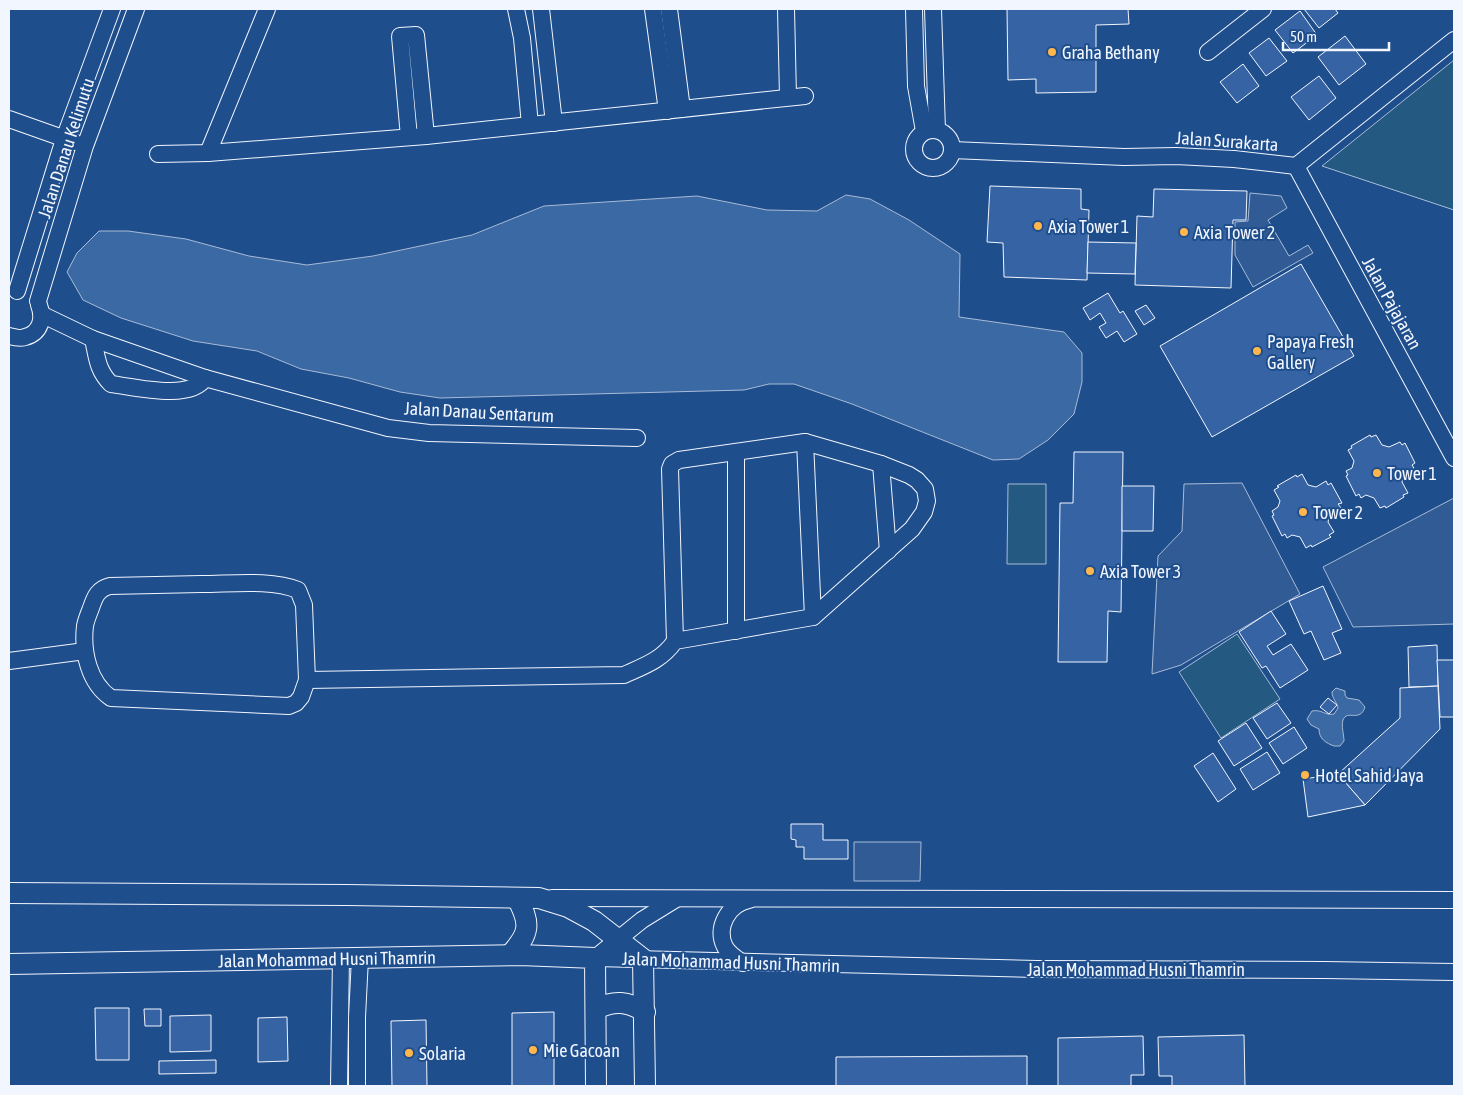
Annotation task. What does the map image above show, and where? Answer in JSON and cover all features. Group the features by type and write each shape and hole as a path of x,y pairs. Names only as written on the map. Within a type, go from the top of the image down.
{"main road":[{"path":"9,894 540,898 568,907 594,921 643,959 645,1086"},
{"path":"510,955 522,942 527,931 525,913 516,898"},
{"name":"Jalan Mohammad Husni Thamrin","path":"9,964 510,955 595,958"},
{"path":"595,958 596,1086"},
{"path":"596,1009 616,1002 636,1006 645,1012"}],"street":[{"name":"Jalan Danau Kelimutu","path":"13,293 64,139 112,9"},
{"name":"Jalan Danau Kelimutu","path":"9,336 24,338 37,330 40,308 85,146 136,9"},
{"path":"208,153 267,9"},
{"path":"516,9 522,38 530,125"},
{"path":"541,9 554,123"},
{"path":"653,9 675,110"},
{"path":"669,9 675,110"},
{"path":"786,9 788,97"},
{"path":"914,9 916,86 931,130 948,137 952,150 946,162 934,168 921,165 914,154 915,141 931,130"},
{"path":"931,130 933,9"},
{"path":"1208,52 1263,9"},
{"path":"409,137 400,36 416,35 426,136"},
{"name":"Jalan Surakarta","path":"952,150 1124,157 1196,157 1296,166 1454,40"},
{"path":"158,154 208,153 426,136 805,96"},
{"path":"9,119 85,146"},
{"name":"Jalan Pajajaran","path":"1296,166 1454,458"},
{"name":"Jalan Danau Sentarum","path":"13,293 29,293 40,308 93,339 205,378 388,428 429,433 637,438"},
{"path":"93,339 99,368 103,376 111,384 182,391 190,390 199,385 205,378"},
{"path":"805,442 813,616"},
{"path":"306,680 624,675 650,663 667,652 675,641 670,469 672,464 679,460 805,442 881,464 909,475 917,480 925,489 927,501 924,512 912,529 813,616 675,641"},
{"path":"736,452 736,631"},
{"path":"881,464 888,551"},
{"path":"264,584 288,586 298,590 304,605 306,680 301,697 288,706 112,698 101,691 92,676 85,651 85,624 95,597 101,588 110,586 264,584"},
{"path":"9,661 85,651"},
{"path":"540,898 1454,900"},
{"path":"595,958 642,920 676,899"},
{"path":"743,963 732,956 724,945 722,932 724,920 731,909 742,902 755,899"},
{"path":"339,1086 350,958"},
{"path":"350,958 356,1086"},
{"name":"Jalan Mohammad Husni Thamrin","path":"595,958 1037,969 1454,972"}],"shaded area":[{"path":"1454,60 1454,210 1322,166"},
{"path":"1250,193 1281,196 1287,208 1268,220 1289,256 1308,245 1313,253 1253,287 1235,255 1235,222 1248,221"},
{"path":"846,195 870,199 909,220 960,254 959,317 1064,332 1082,353 1082,382 1074,414 1048,440 1019,459 993,460 852,404 794,384 769,384 744,390 440,398 400,392 349,378 301,369 257,351 193,341 121,318 83,300 67,272 77,253 99,231 128,231 186,239 249,256 307,265 373,256 472,235 544,206 697,196 767,210 817,211"},
{"path":"1242,483 1300,594 1181,665 1152,674 1158,556 1182,531 1184,484"},
{"path":"1008,484 1046,484 1046,564 1007,564"},
{"path":"1454,498 1454,624 1353,627 1323,567"},
{"path":"1237,634 1280,699 1221,738 1179,672"},
{"path":"1336,688 1345,691 1347,698 1359,700 1365,707 1360,714 1347,716 1343,720 1344,741 1340,746 1334,746 1324,740 1320,735 1319,729 1311,725 1307,719 1312,711 1334,714 1338,708 1332,692"},
{"path":"854,842 921,842 920,881 854,881"}],"building":[{"name":"Graha Bethany","path":"1007,9 1128,9 1129,24 1096,25 1096,92 1036,93 1036,79 1008,80"},
{"path":"1304,9 1335,9 1338,13 1319,28"},
{"path":"1300,11 1317,35 1293,53 1275,30"},
{"path":"1345,36 1366,64 1339,85 1318,57"},
{"path":"1269,38 1287,61 1266,76 1249,53"},
{"path":"1243,64 1259,86 1237,103 1220,82"},
{"path":"1319,76 1336,98 1309,120 1291,97"},
{"name":"Axia Tower 1","path":"990,186 1081,189 1081,209 1089,210 1087,280 1004,277 1003,243 987,242"},
{"name":"Axia Tower 2","path":"1154,189 1247,191 1246,220 1233,220 1231,288 1135,285 1137,216 1153,217"},
{"path":"1088,242 1136,243 1135,274 1087,273"},
{"name":"Papaya Fresh Gallery","path":"1301,264 1354,356 1212,437 1160,346"},
{"path":"1108,293 1120,313 1123,311 1137,334 1124,342 1117,331 1106,338 1099,327 1106,323 1100,313 1090,320 1083,308"},
{"path":"1146,305 1155,318 1144,325 1135,311"},
{"name":"Tower 1","path":"1370,435 1371,437 1376,435 1382,445 1389,447 1400,442 1402,445 1405,443 1415,463 1412,465 1414,468 1404,474 1402,482 1408,493 1386,508 1385,506 1380,508 1374,498 1366,495 1361,498 1359,494 1356,496 1346,476 1348,475 1346,471 1352,468 1354,461 1348,450 1352,448 1351,446"},
{"name":"Axia Tower 3","path":"1074,452 1123,452 1121,612 1108,611 1107,662 1058,662 1060,503 1073,503"},
{"name":"Tower 2","path":"1302,474 1308,485 1316,487 1326,481 1328,485 1331,483 1342,503 1338,504 1341,508 1330,514 1328,522 1334,532 1329,535 1331,537 1312,547 1311,545 1306,548 1300,537 1292,535 1287,538 1285,534 1282,536 1272,516 1274,515 1272,511 1278,507 1280,501 1274,490 1279,487 1277,486 1296,475 1297,477"},
{"path":"1122,486 1154,486 1153,531 1122,531"},
{"path":"1323,586 1342,629 1332,633 1341,653 1324,660 1311,631 1304,634 1289,601"},
{"path":"1271,611 1286,634 1267,646 1273,655 1291,644 1308,670 1280,688 1266,666 1262,668 1239,632"},
{"path":"1437,645 1438,686 1409,687 1408,647"},
{"path":"1437,660 1454,660 1454,717 1440,717"},
{"path":"1438,686 1440,729 1365,805 1338,774 1400,718 1400,688"},
{"path":"1328,698 1337,705 1329,714 1320,707"},
{"path":"1277,703 1291,723 1267,739 1253,718"},
{"path":"1246,723 1262,748 1234,766 1218,741"},
{"path":"1294,727 1307,748 1283,764 1269,743"},
{"path":"1267,752 1280,773 1253,790 1240,769"},
{"path":"1213,753 1236,789 1218,802 1194,766"},
{"path":"1338,774 1365,805 1308,817 1303,779"},
{"path":"791,824 823,824 823,840 848,840 848,859 804,859 804,847 796,847 796,840 791,839"},
{"path":"95,1008 129,1008 129,1060 96,1060"},
{"path":"144,1009 161,1009 161,1026 145,1026"},
{"name":"Mie Gacoan","path":"554,1012 554,1086 512,1086 512,1013"},
{"path":"211,1015 211,1051 170,1052 170,1016"},
{"path":"287,1017 288,1061 258,1062 258,1018"},
{"name":"Solaria","path":"426,1020 427,1086 392,1086 391,1021"},
{"path":"1244,1035 1245,1086 1172,1086 1172,1076 1159,1076 1158,1037"},
{"path":"1143,1036 1144,1075 1131,1075 1131,1086 1058,1086 1058,1038"},
{"path":"1027,1056 1027,1086 836,1086 836,1057"},
{"path":"216,1060 216,1073 159,1074 159,1061"}],"place":[{"name":"Graha Bethany","path":"1052,52"},
{"name":"Axia Tower 1","path":"1038,226"},
{"name":"Axia Tower 2","path":"1184,232"},
{"name":"Papaya Fresh Gallery","path":"1257,351"},
{"name":"Tower 1","path":"1377,473"},
{"name":"Tower 2","path":"1303,512"},
{"name":"Axia Tower 3","path":"1090,571"},
{"name":"Hotel Sahid Jaya","path":"1305,775"},
{"name":"Mie Gacoan","path":"533,1050"},
{"name":"Solaria","path":"409,1053"}]}
